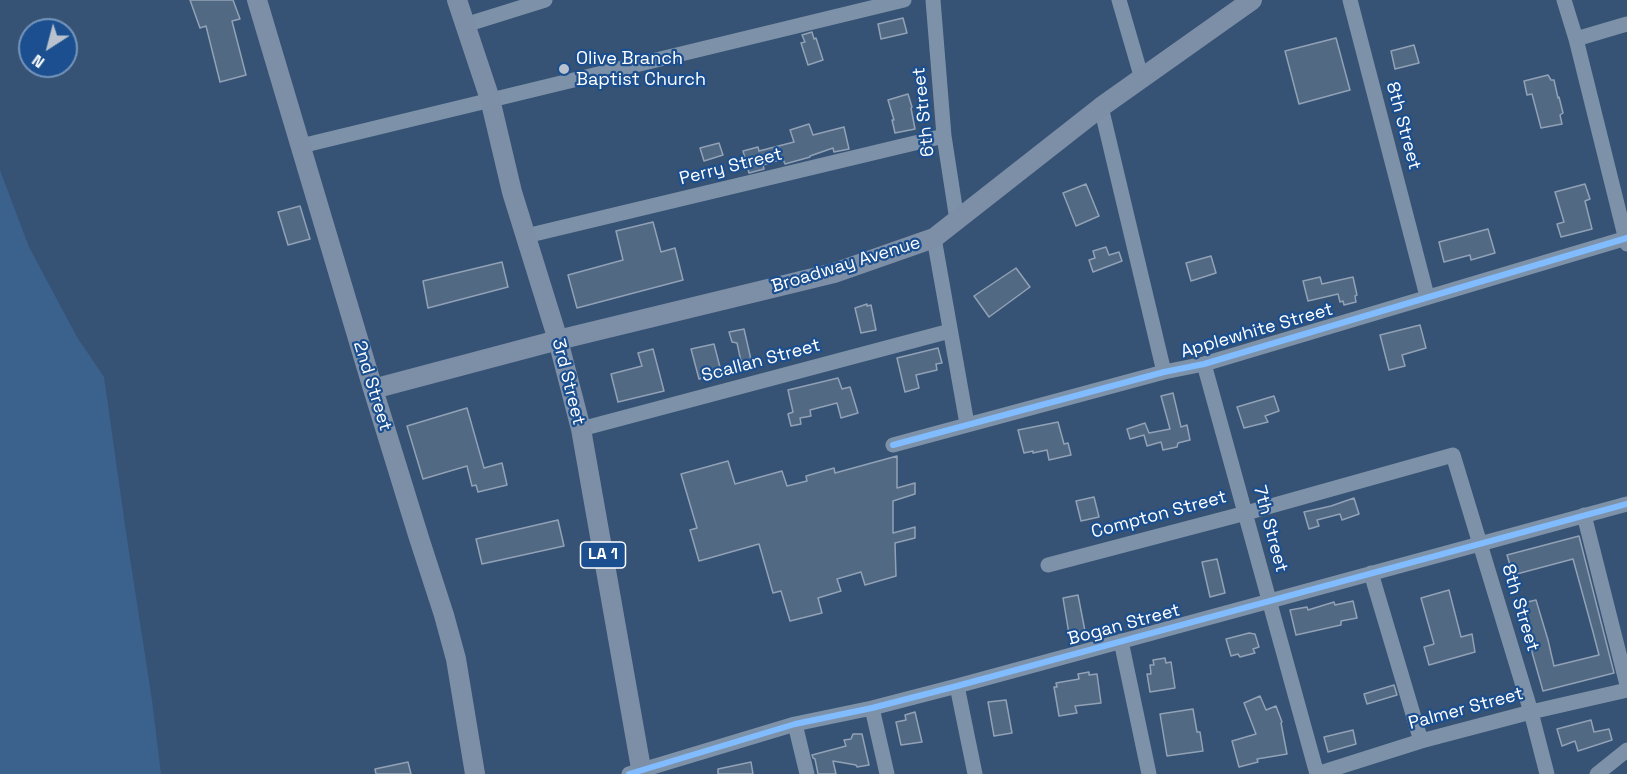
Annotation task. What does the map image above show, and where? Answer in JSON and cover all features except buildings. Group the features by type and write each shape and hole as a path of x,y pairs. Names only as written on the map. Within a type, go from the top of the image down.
{"main road":[{"name":"2nd Street","path":"257,0 373,388 444,615 456,659 475,774"},
{"name":"3rd Street","path":"457,0 490,99 512,192 558,340 580,429 637,773"},
{"name":"Broadway Avenue","path":"373,388 834,273 934,238 1101,107 1252,0"}],"street":[{"path":"465,25 545,0"},
{"path":"301,146 904,0"},
{"name":"6th Street","path":"933,0 944,136 957,220"},
{"path":"1119,0 1142,79"},
{"name":"8th Street","path":"1350,0 1427,296"},
{"path":"1564,0 1576,39 1626,240"},
{"path":"1576,39 1627,24"},
{"path":"1101,107 1164,372"},
{"name":"Perry Street","path":"526,236 944,136"},
{"path":"934,238 968,424"},
{"name":"Applewhite Street","path":"893,445 1164,372 1204,364 1427,296 1626,240"},
{"name":"Scallan Street","path":"580,429 950,331"},
{"name":"7th Street","path":"1204,364 1317,774"},
{"name":"8th Street","path":"1453,455 1531,712 1547,774"},
{"name":"Compton Street","path":"1048,565 1453,455"},
{"name":"Bogan Street","path":"637,773 795,724 872,708 957,686 1627,504"},
{"path":"1584,515 1627,687"},
{"path":"1371,573 1421,741"},
{"path":"1121,641 1149,774"},
{"path":"957,686 975,774"},
{"name":"Palmer Street","path":"1317,774 1421,741 1627,687"},
{"path":"872,708 887,774"},
{"path":"795,724 807,774"},
{"path":"1597,774 1627,750"}],"water":[{"path":"0,170 29,247 77,337 104,377 161,774 0,774"}],"cycle path":[{"path":"893,445 1164,372 1204,364 1627,238"},
{"path":"629,774 795,724 872,708 957,686 1627,504"}],"place":[{"name":"Olive Branch Baptist Church","path":"564,69"}]}
